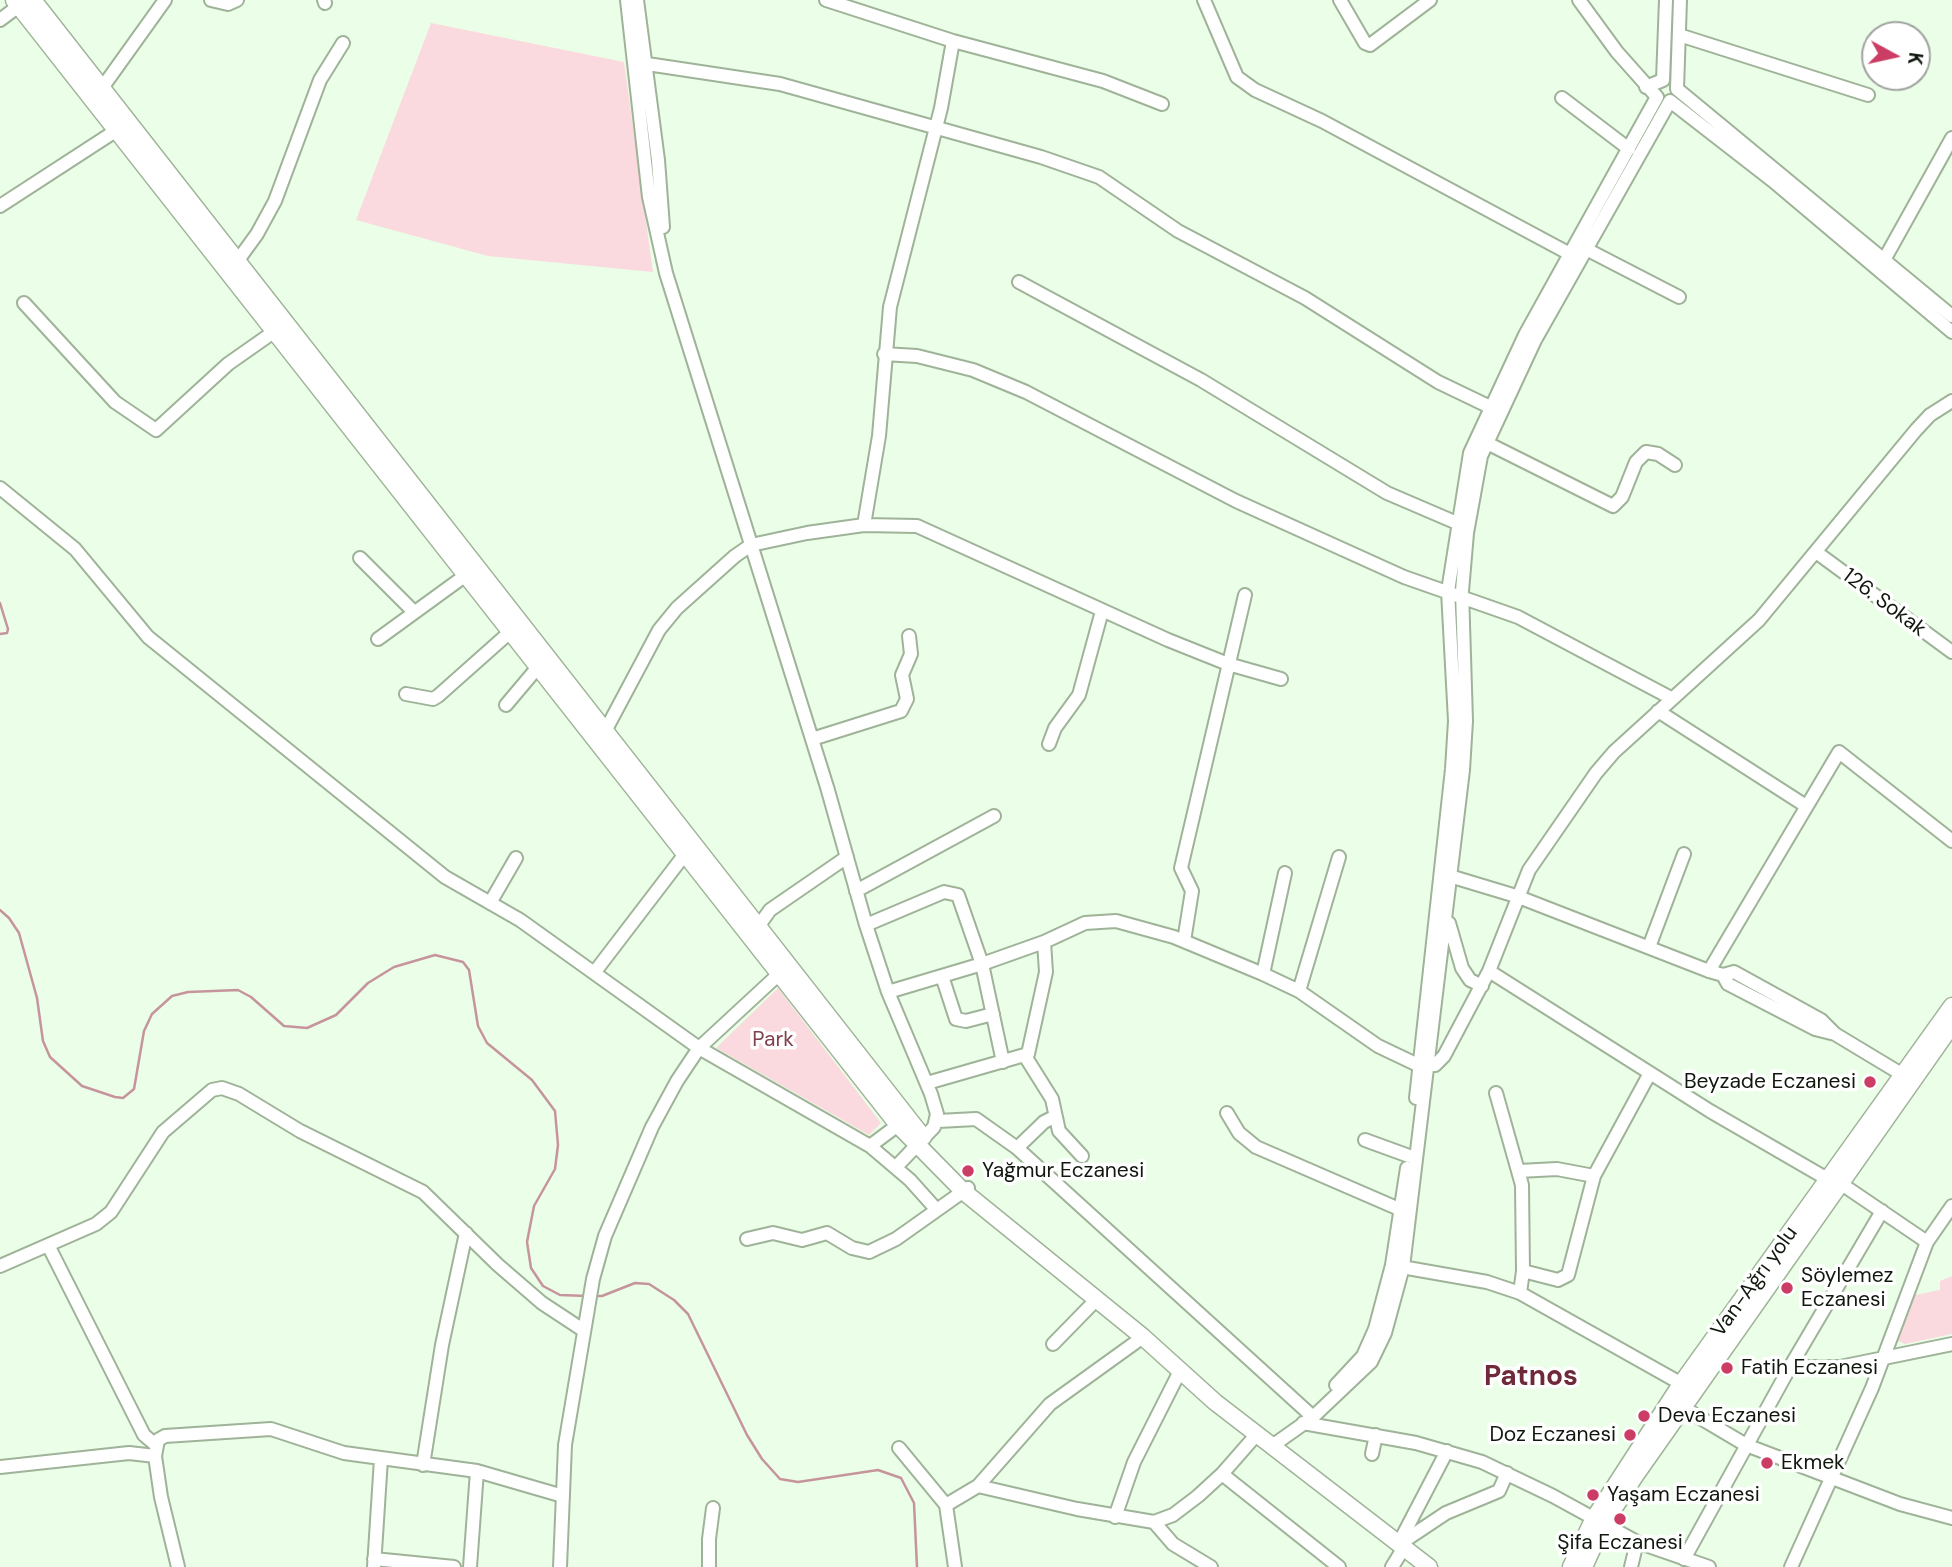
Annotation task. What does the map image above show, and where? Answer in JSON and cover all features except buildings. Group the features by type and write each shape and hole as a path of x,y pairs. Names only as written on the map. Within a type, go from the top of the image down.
{"main road":[{"path":"23,2 102,88 233,267 921,1142 986,1210 1143,1337 1256,1434 1429,1567"},
{"path":"23,2 117,130 233,267 275,331 510,632 602,737 685,854 755,932 779,974 898,1125 921,1142"},
{"name":"Van-Ağrı yolu","path":"1571,1567 1687,1387 1950,1018"},
{"path":"1584,1567 1598,1522 1682,1407 1687,1387"}],"street":[{"path":"102,88 165,0"},
{"path":"211,0 226,4 237,0"},
{"path":"627,0 658,160 666,273 812,739 866,925 888,992 927,1083 938,1121"},
{"path":"637,0 639,62"},
{"path":"826,0 953,41 1102,80 1162,104"},
{"path":"1204,0 1237,77 1255,90 1322,121 1570,254"},
{"path":"1340,0 1365,43 1370,45 1430,0"},
{"path":"1579,0 1646,87 1668,96 1884,260 1952,316"},
{"path":"1662,80 1667,0"},
{"path":"1428,1030 1447,916 1446,875 1455,721 1448,592 1463,525 1481,456 1535,340 1668,96 1679,36 1680,0"},
{"path":"0,20 23,2"},
{"path":"1679,36 1868,95"},
{"path":"864,525 879,436 890,307 936,128 953,41"},
{"path":"233,267 257,234 275,201 320,80 344,43"},
{"path":"639,62 780,84 1099,177 1178,231 1294,292 1438,382 1490,407"},
{"path":"1272,1446 1371,1362 1385,1333 1405,1212 1466,722 1463,525 1470,453 1490,407 1570,254 1629,149 1668,96 1670,80 1662,80 1646,87"},
{"path":"1668,96 1952,332"},
{"path":"1562,98 1629,149"},
{"path":"0,206 117,130"},
{"path":"1884,260 1952,138"},
{"path":"1586,249 1679,297"},
{"path":"1019,282 1213,387 1387,493 1463,525"},
{"path":"24,303 115,402 156,430 228,364 275,331"},
{"path":"884,354 917,356 973,370 1005,383 1148,453 1236,500 1404,577 1518,617 1671,698"},
{"path":"1424,1066 1444,1056 1489,971 1516,896 1552,834 1596,773 1614,752 1671,698 1741,638 1916,430 1930,415 1952,401"},
{"path":"1487,443 1613,506 1622,497 1636,461 1646,452 1658,454 1675,465"},
{"path":"0,488 75,549 148,637 445,877 490,903 594,973 699,1048 870,1146 896,1167 936,1209"},
{"path":"602,737 659,630 677,608 735,556 751,545 864,525 917,526 1102,611 1228,663 1281,679"},
{"name":"126. Sokak","path":"1816,552 1952,652"},
{"path":"360,558 414,612"},
{"path":"378,639 466,575"},
{"path":"1184,941 1192,891 1181,868 1245,595"},
{"path":"1049,744 1055,727 1079,695 1102,611"},
{"path":"406,694 433,699 510,632"},
{"path":"812,739 901,711 906,699 902,675 911,654 909,636"},
{"path":"506,705 538,667"},
{"path":"1658,711 1807,806"},
{"path":"1709,971 1839,752 1952,841"},
{"path":"856,891 994,816"},
{"path":"594,973 685,854"},
{"path":"1648,947 1684,854"},
{"path":"755,932 770,910 847,857"},
{"path":"490,903 516,858"},
{"path":"1299,991 1339,858"},
{"path":"1264,974 1285,873"},
{"path":"1446,875 1516,896 1723,975 1728,984 1815,1029 1835,1034 1908,1077"},
{"path":"866,925 944,891 952,891 960,898 982,964 1003,1062"},
{"path":"1447,916 1462,968 1470,980 1482,986"},
{"path":"888,992 982,964 1044,942 1085,923 1100,920 1142,927 1264,974 1299,991 1378,1046 1424,1066"},
{"path":"927,1083 1025,1056 1031,1049 1046,972 1044,942"},
{"path":"1489,971 1650,1073 1882,1211 1927,1242"},
{"path":"560,1567 565,1444 593,1279 605,1236 652,1127 699,1048 779,974"},
{"path":"942,976 952,1014 956,1019 967,1021 993,1014"},
{"path":"1428,1030 1453,1039"},
{"path":"1025,1056 1052,1099 1059,1131 1082,1156"},
{"path":"1405,1212 1409,1156 1424,1066"},
{"path":"1523,1271 1558,1280 1566,1277 1594,1175 1650,1073"},
{"path":"0,1266 96,1224 111,1212 163,1132 212,1090 222,1088 239,1094 344,1154 415,1187 542,1303 583,1331"},
{"path":"1496,1093 1519,1171 1523,1271 1520,1293"},
{"path":"1227,1113 1239,1133 1256,1147 1405,1212"},
{"path":"1017,1148 1044,1122 1054,1117"},
{"path":"896,1167 938,1121 976,1119 1017,1148 1305,1419 1447,1451 1507,1473 1637,1542 1709,1567"},
{"path":"870,1146 898,1125"},
{"path":"1365,1140 1409,1156"},
{"path":"1519,1171 1557,1169 1594,1175"},
{"path":"747,1239 773,1233 802,1240 827,1233 852,1248 869,1252 896,1239 966,1189"},
{"path":"1684,1559 1746,1444 1882,1211"},
{"path":"1791,1567 1883,1357 1927,1242 1950,1213"},
{"path":"423,1465 442,1345 466,1233"},
{"path":"48,1245 144,1435 156,1451 161,1497 178,1567"},
{"path":"1397,1266 1487,1282 1520,1293 1687,1387"},
{"path":"1053,1344 1097,1299"},
{"path":"946,1505 978,1486 1050,1404 1143,1337"},
{"path":"1790,1367 1840,1367 1952,1344"},
{"path":"1115,1517 1134,1462 1180,1371"},
{"path":"1682,1407 1746,1444 1900,1504 1952,1518"},
{"path":"156,1451 165,1436 265,1428 323,1447 381,1460 477,1471 563,1496"},
{"path":"978,1486 1115,1517 1154,1522 1173,1514 1222,1474 1256,1434"},
{"path":"1372,1454 1376,1435"},
{"path":"900,1448 946,1505 955,1567"},
{"path":"0,1467 156,1451"},
{"path":"1392,1567 1447,1451"},
{"path":"381,1460 374,1563 454,1567"},
{"path":"470,1567 477,1471"},
{"path":"1401,1547 1446,1513 1499,1491 1507,1473"},
{"path":"1222,1474 1339,1567"},
{"path":"709,1567 713,1508"},
{"path":"1154,1522 1186,1554 1211,1567"},
{"path":"1631,1567 1637,1542"}],"green space":[{"path":"431,23 624,62 653,272 488,256 356,220"},
{"name":"Park","path":"778,988 881,1123 869,1135 716,1048"},
{"path":"1952,1276 1952,1334 1905,1344 1898,1341 1915,1295 1940,1290 1940,1281"}],"waterway":[{"path":"0,603 8,629 7,633 0,634"},
{"path":"0,910 19,933 37,998 43,1041 50,1057 82,1086 123,1098 134,1089 144,1031 152,1014 172,996 188,992 238,990 251,997 284,1026 307,1028 336,1015 368,983 394,967 435,955 463,962 469,970 478,1026 487,1043 532,1080 555,1111 558,1145 555,1169 534,1206 527,1242 531,1268 543,1286 560,1295 587,1296"},
{"path":"594,1296 602,1296 635,1283 649,1284 674,1300 688,1314 747,1435 762,1459 780,1479 798,1482 878,1470 901,1478 914,1503 917,1567"}],"place":[{"name":"Beyzade Eczanesi","path":"1870,1082"},
{"name":"Yağmur Eczanesi","path":"968,1171"},
{"name":"Söylemez Eczanesi","path":"1787,1288"},
{"name":"Fatih Eczanesi","path":"1727,1368"},
{"name":"Deva Eczanesi","path":"1644,1416"},
{"name":"Doz Eczanesi","path":"1630,1435"},
{"name":"Ekmek","path":"1767,1463"},
{"name":"Yaşam Eczanesi","path":"1593,1495"},
{"name":"Şifa Eczanesi","path":"1620,1519"}],"district":[{"name":"Patnos","path":"1531,1378"}]}
